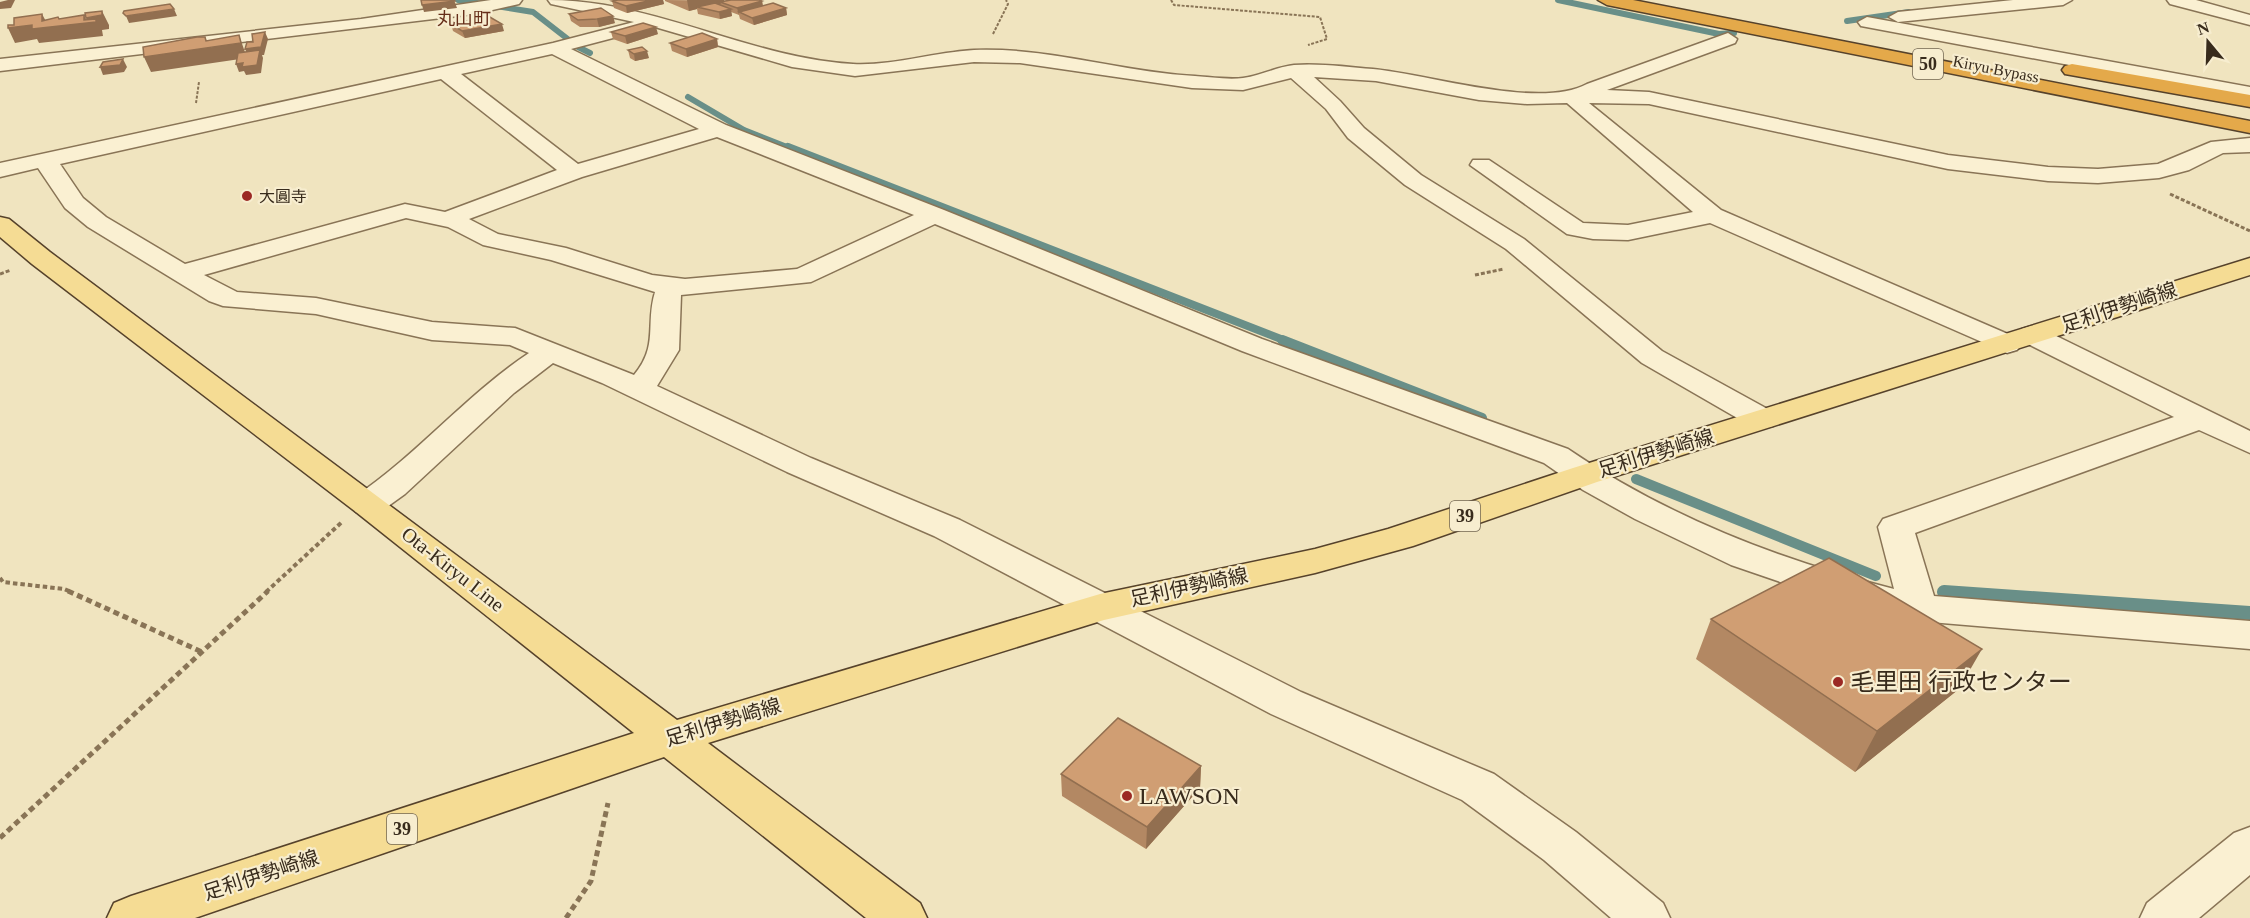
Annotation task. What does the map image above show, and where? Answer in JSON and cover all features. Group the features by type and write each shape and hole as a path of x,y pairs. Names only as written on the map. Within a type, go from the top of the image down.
{"highway":[{"name":"50","path":"1607,0 2250,127"},
{"name":"Kiryu Bypass","path":"1636,0 2250,110"},
{"name":"Kiryu Bypass","path":"1676,0 2250,119"},
{"name":"50","path":"1855,28 2125,74 2250,101"}],"main road":[{"name":"Ota-Kiryu Line","path":"0,224 41,258 368,504 903,918"},
{"name":"足利伊勢崎線","path":"131,918 672,738 1100,607 1315,561 1400,538 1585,475 2250,266"}],"street":[{"path":"0,65 475,9 511,0"},
{"path":"557,0 657,22 751,50 826,67 855,70 984,56 1020,57 1192,82 1243,84 1295,71 1376,75 1479,93 1536,98 1616,96 1669,101 1843,140 1988,168 2048,174 2128,175 2159,171 2181,165 2219,147 2250,144"},
{"path":"1887,0 1922,14"},
{"path":"2064,0 1867,21 2125,74 2250,93"},
{"path":"2176,0 2250,20"},
{"path":"0,170 559,47 692,13"},
{"path":"1576,98 1594,88 1728,39"},
{"path":"559,47 718,130 934,215 1252,345 1556,456 1647,511 1744,556 1827,585 1918,608 2250,635"},
{"path":"1295,71 1333,105 1356,133 1413,180 1515,244 1652,357 1762,419"},
{"path":"445,72 574,172"},
{"path":"1576,98 1577,103 1712,215 2020,339 2250,443"},
{"path":"454,220 455,216 469,210 574,172 718,130"},
{"path":"42,160 51,167 74,203 97,222 181,273 232,300 316,306 432,331 516,337 638,389 799,465 947,528 1286,703 1478,787 1560,846 1646,918"},
{"path":"1481,165 1576,229 1591,232 1629,233 1712,215"},
{"path":"181,273 236,255 405,211 418,211 438,221 454,220 476,234 492,240 557,253 649,283 671,286 788,279 802,276 934,215"},
{"path":"638,389 650,376 664,351 667,294 671,286"},
{"path":"368,504 388,492 528,365 551,351"},
{"path":"1918,608 1896,526 2199,418"},
{"path":"2164,918 2250,847"}],"path":[{"path":"984,56 1000,17 1008,4 1006,0"},
{"path":"1171,0 1174,5 1320,17 1327,39 1303,46"},
{"path":"2128,175 2250,231"},
{"path":"0,838 331,530 368,504"},
{"path":"0,578 3,582 64,589 202,652"},
{"path":"566,918 591,881 608,803"}],"building":[{"path":"421,0 454,0 455,1 422,5"},
{"path":"652,0 626,6 612,1"},
{"path":"762,1 737,8 720,2"},
{"path":"715,3 731,9 719,12 697,7"},
{"path":"773,3 786,8 752,18 739,12"},
{"path":"170,4 174,9 126,16 123,13 124,11"},
{"path":"601,8 613,16 578,20 569,14"},
{"path":"102,11 102,15 86,18 85,13"},
{"path":"42,14 42,21 84,15 84,20 96,19 96,22 32,29 32,25 8,28 8,25 14,25 14,18"},
{"path":"488,16 502,24 462,31 451,24"},
{"path":"643,23 656,27 625,36 611,32"},
{"path":"265,32 261,47 245,49 247,42 253,42 252,34"},
{"path":"702,33 717,39 686,49 670,43"},
{"path":"239,35 241,43 144,57 143,47 197,37 205,37 206,41"},
{"path":"642,47 647,51 634,54 628,50"},
{"path":"260,50 257,65 242,67 243,63 236,64 238,53"},
{"path":"123,59 120,65 100,67 103,62"},
{"path":"1829,558 1982,649 1877,731 1711,619"},
{"path":"1118,718 1201,766 1147,827 1061,774"}],"waterway":[{"path":"458,0 533,12 578,47 590,53"},
{"path":"1558,0 1719,34 1734,33"},
{"path":"1847,21 1909,12"},
{"path":"688,97 744,130 792,149"},
{"path":"788,147 1286,341"},
{"path":"1282,340 1482,418"},
{"path":"1636,479 1876,576"},
{"path":"1947,592 1944,592 2250,613"}],"place":[{"name":"大圓寺","path":"247,196"},
{"name":"毛里田 行政センター","path":"1838,682"},
{"name":"LAWSON","path":"1127,796"}],"district":[{"name":"丸山町","path":"464,19"}]}
